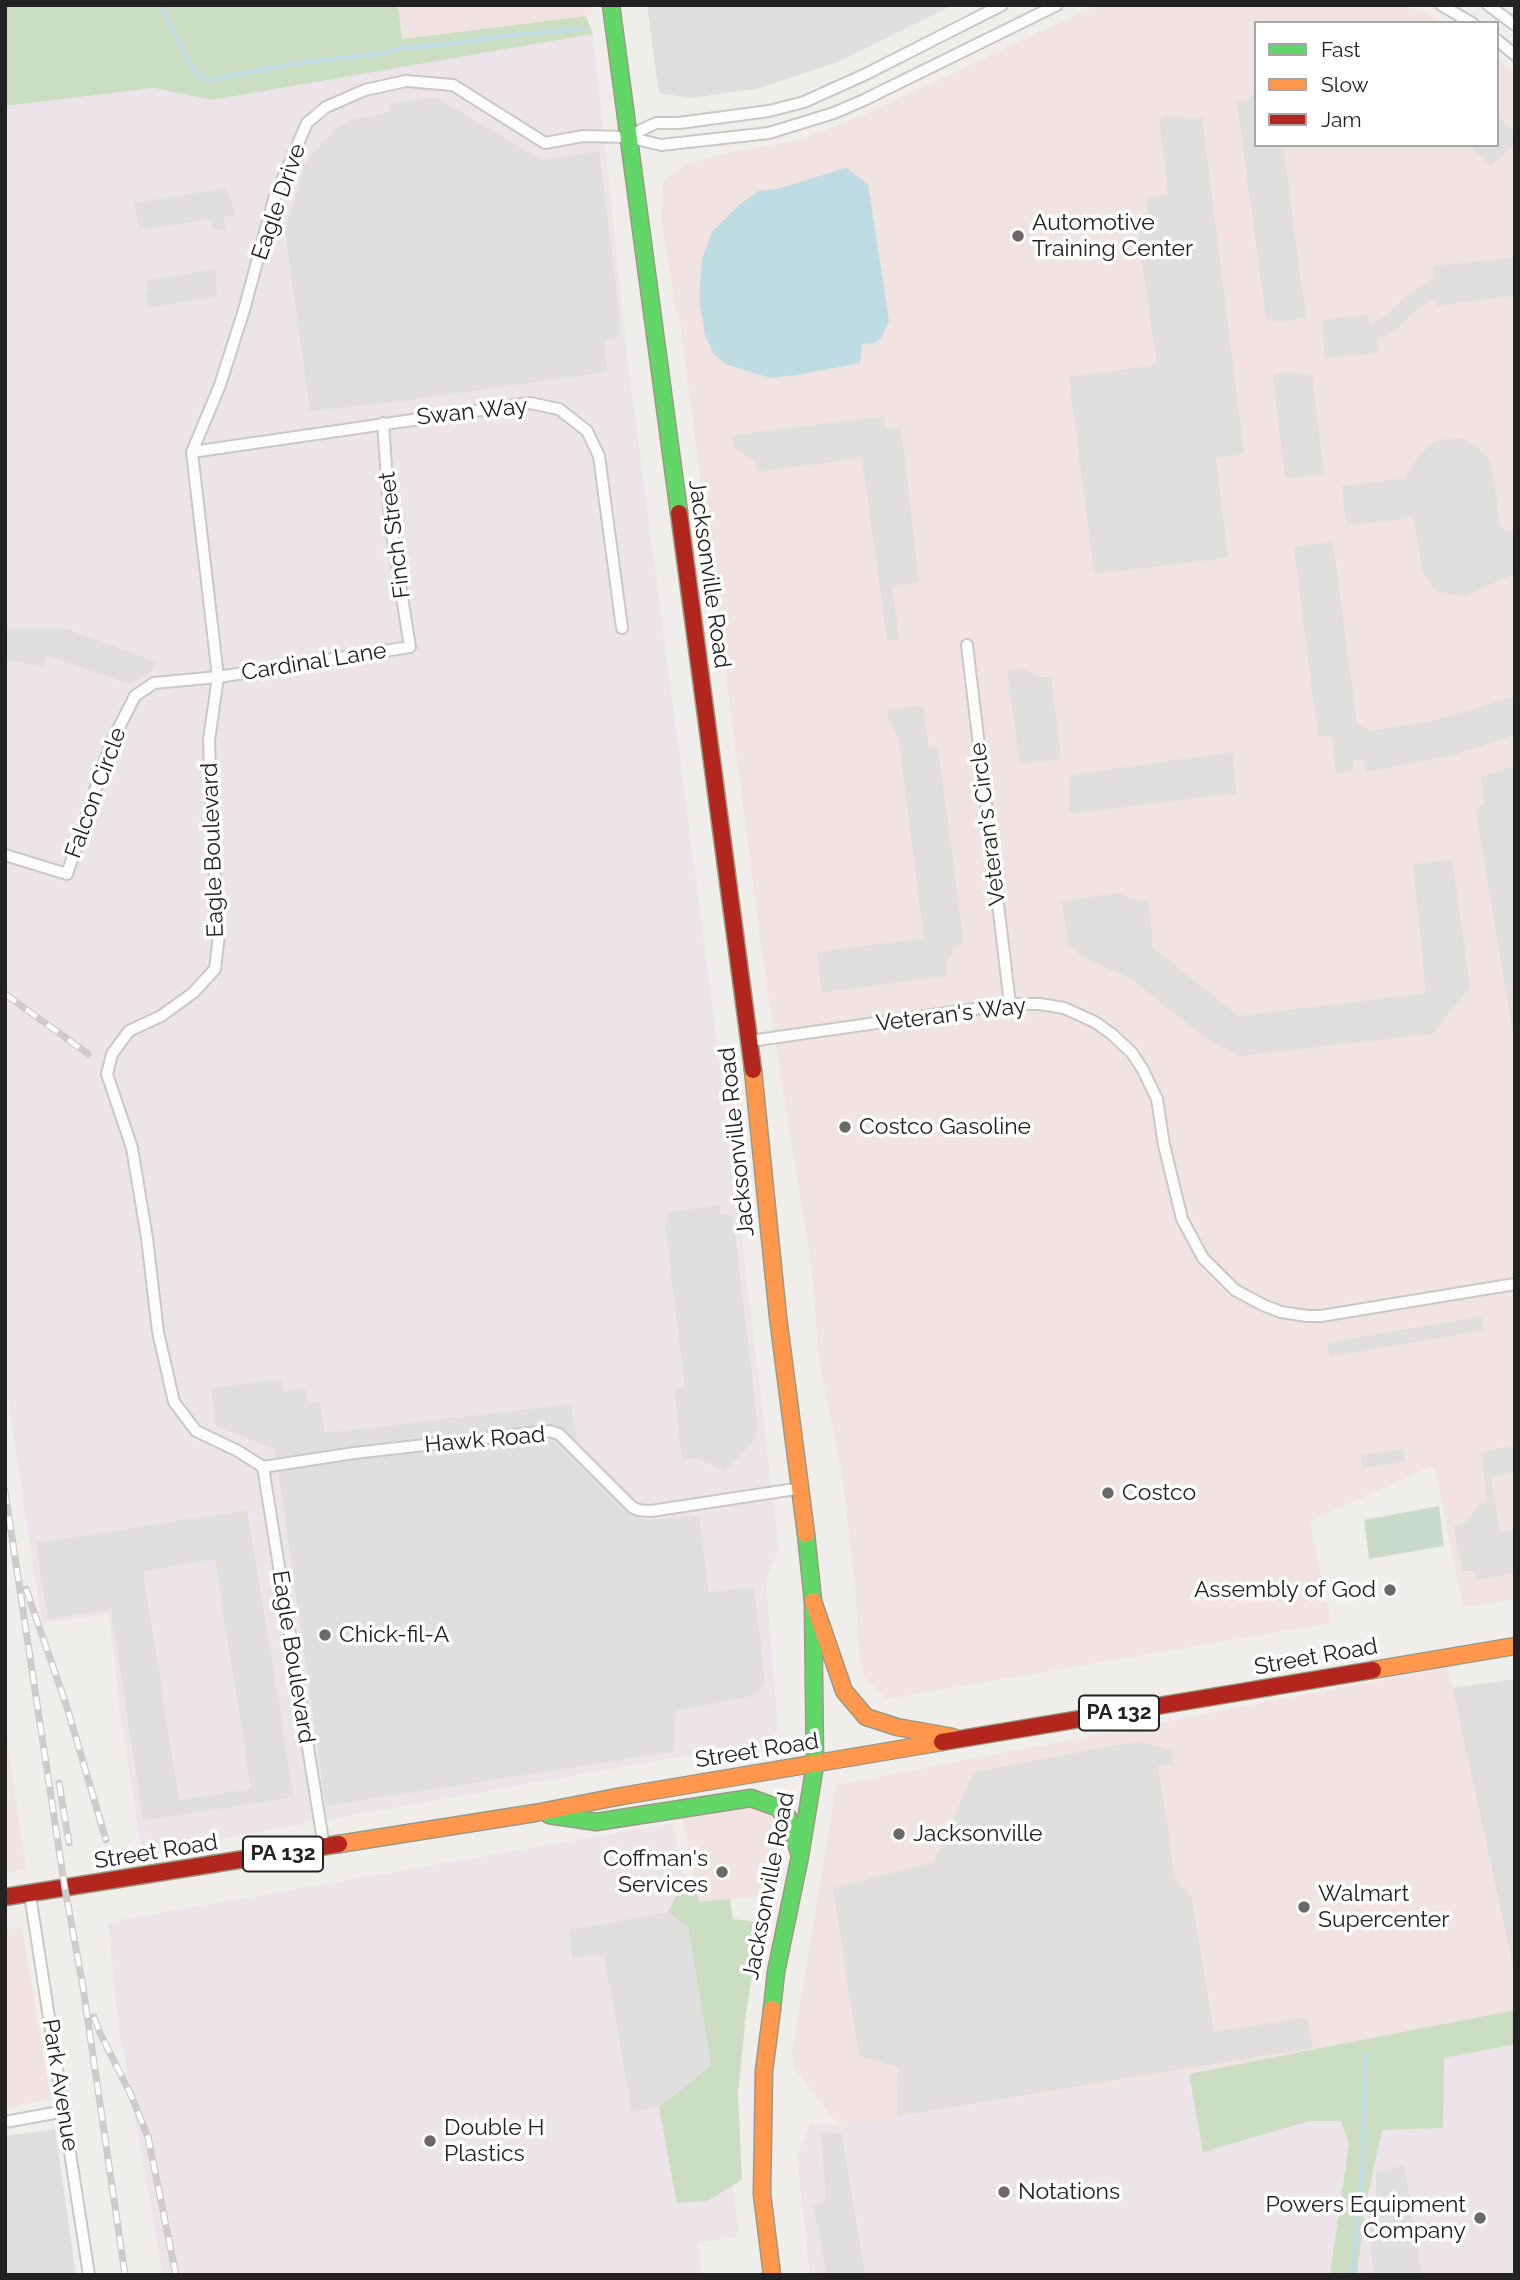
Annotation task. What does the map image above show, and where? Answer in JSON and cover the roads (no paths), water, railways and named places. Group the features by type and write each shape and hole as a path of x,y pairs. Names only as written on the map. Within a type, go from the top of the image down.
{"main road":[{"name":"Jacksonville Road","path":"611,5 750,1041 778,1317 802,1488 813,1601 815,1765 800,1856 776,1972 764,2071 762,2194 772,2275"},
{"path":"813,1601 844,1691 866,1717 897,1727 967,1739"},
{"name":"Street Road","path":"5,1897 536,1813 622,1796 1515,1646"},
{"path":"536,1813 596,1822 751,1798 776,1807 788,1817 800,1856"}],"street":[{"path":"627,137 656,123 769,111 804,102 866,74 1002,5"},
{"path":"627,137 661,145 760,134 834,113 1056,5"},
{"path":"1441,5 1469,21"},
{"path":"1488,5 1515,25"},
{"path":"1499,42 1515,55"},
{"name":"Eagle Drive","path":"192,452 220,386 274,200 307,123 326,107 365,90 406,81 453,85 545,143 583,136 627,137"},
{"name":"Swan Way","path":"192,452 530,404 559,409 587,431 599,456 622,628"},
{"name":"Finch Street","path":"383,423 390,522 410,647"},
{"name":"Eagle Boulevard","path":"192,452 218,677 209,740 219,935 215,969 193,993 161,1016 129,1031 112,1054 107,1074 132,1148 147,1238 158,1332 174,1402 196,1431 262,1466 324,1847"},
{"name":"Veteran's Circle","path":"967,645 1010,1004"},
{"name":"Cardinal Lane","path":"218,677 410,647"},
{"name":"Falcon Circle","path":"5,855 67,874 111,743 135,696 155,683 218,677"},
{"name":"Veteran's Way","path":"750,1041 1010,1004 1040,1004 1075,1012 1113,1035 1143,1070 1157,1099 1164,1145 1182,1219 1203,1258 1235,1290 1281,1312 1321,1316 1515,1284"},
{"name":"Hawk Road","path":"262,1466 549,1431 559,1434 638,1510 651,1511 802,1488"},
{"name":"Park Avenue","path":"30,1895 89,2275"},
{"path":"5,2122 65,2111"}],"water":[{"path":"846,168 868,184 889,321 881,338 874,343 862,344 860,363 797,375 770,378 725,364 714,354 705,335 699,298 702,259 712,232 740,204 759,191 777,189"}],"waterway":[{"path":"159,5 194,70 207,82 299,63 386,53 405,47 582,29"},
{"path":"1352,2275 1363,2165 1366,2054"}],"railway":[{"path":"5,994 88,1054"},
{"path":"5,1491 125,2275"},
{"path":"26,1589 66,1704 106,1840"},
{"path":"59,1783 69,1843"},
{"path":"94,2017 148,2137 176,2275"}],"place":[{"name":"Automotive Training Center","path":"1018,236"},
{"name":"Costco Gasoline","path":"845,1127"},
{"name":"Costco","path":"1108,1493"},
{"name":"Assembly of God","path":"1390,1590"},
{"name":"Chick-fil-A","path":"325,1635"},
{"name":"Jacksonville","path":"899,1834"},
{"name":"Coffman's Services","path":"722,1872"},
{"name":"Walmart Supercenter","path":"1304,1907"},
{"name":"Double H Plastics","path":"430,2141"},
{"name":"Notations","path":"1004,2192"},
{"name":"Powers Equipment Company","path":"1480,2218"}]}
